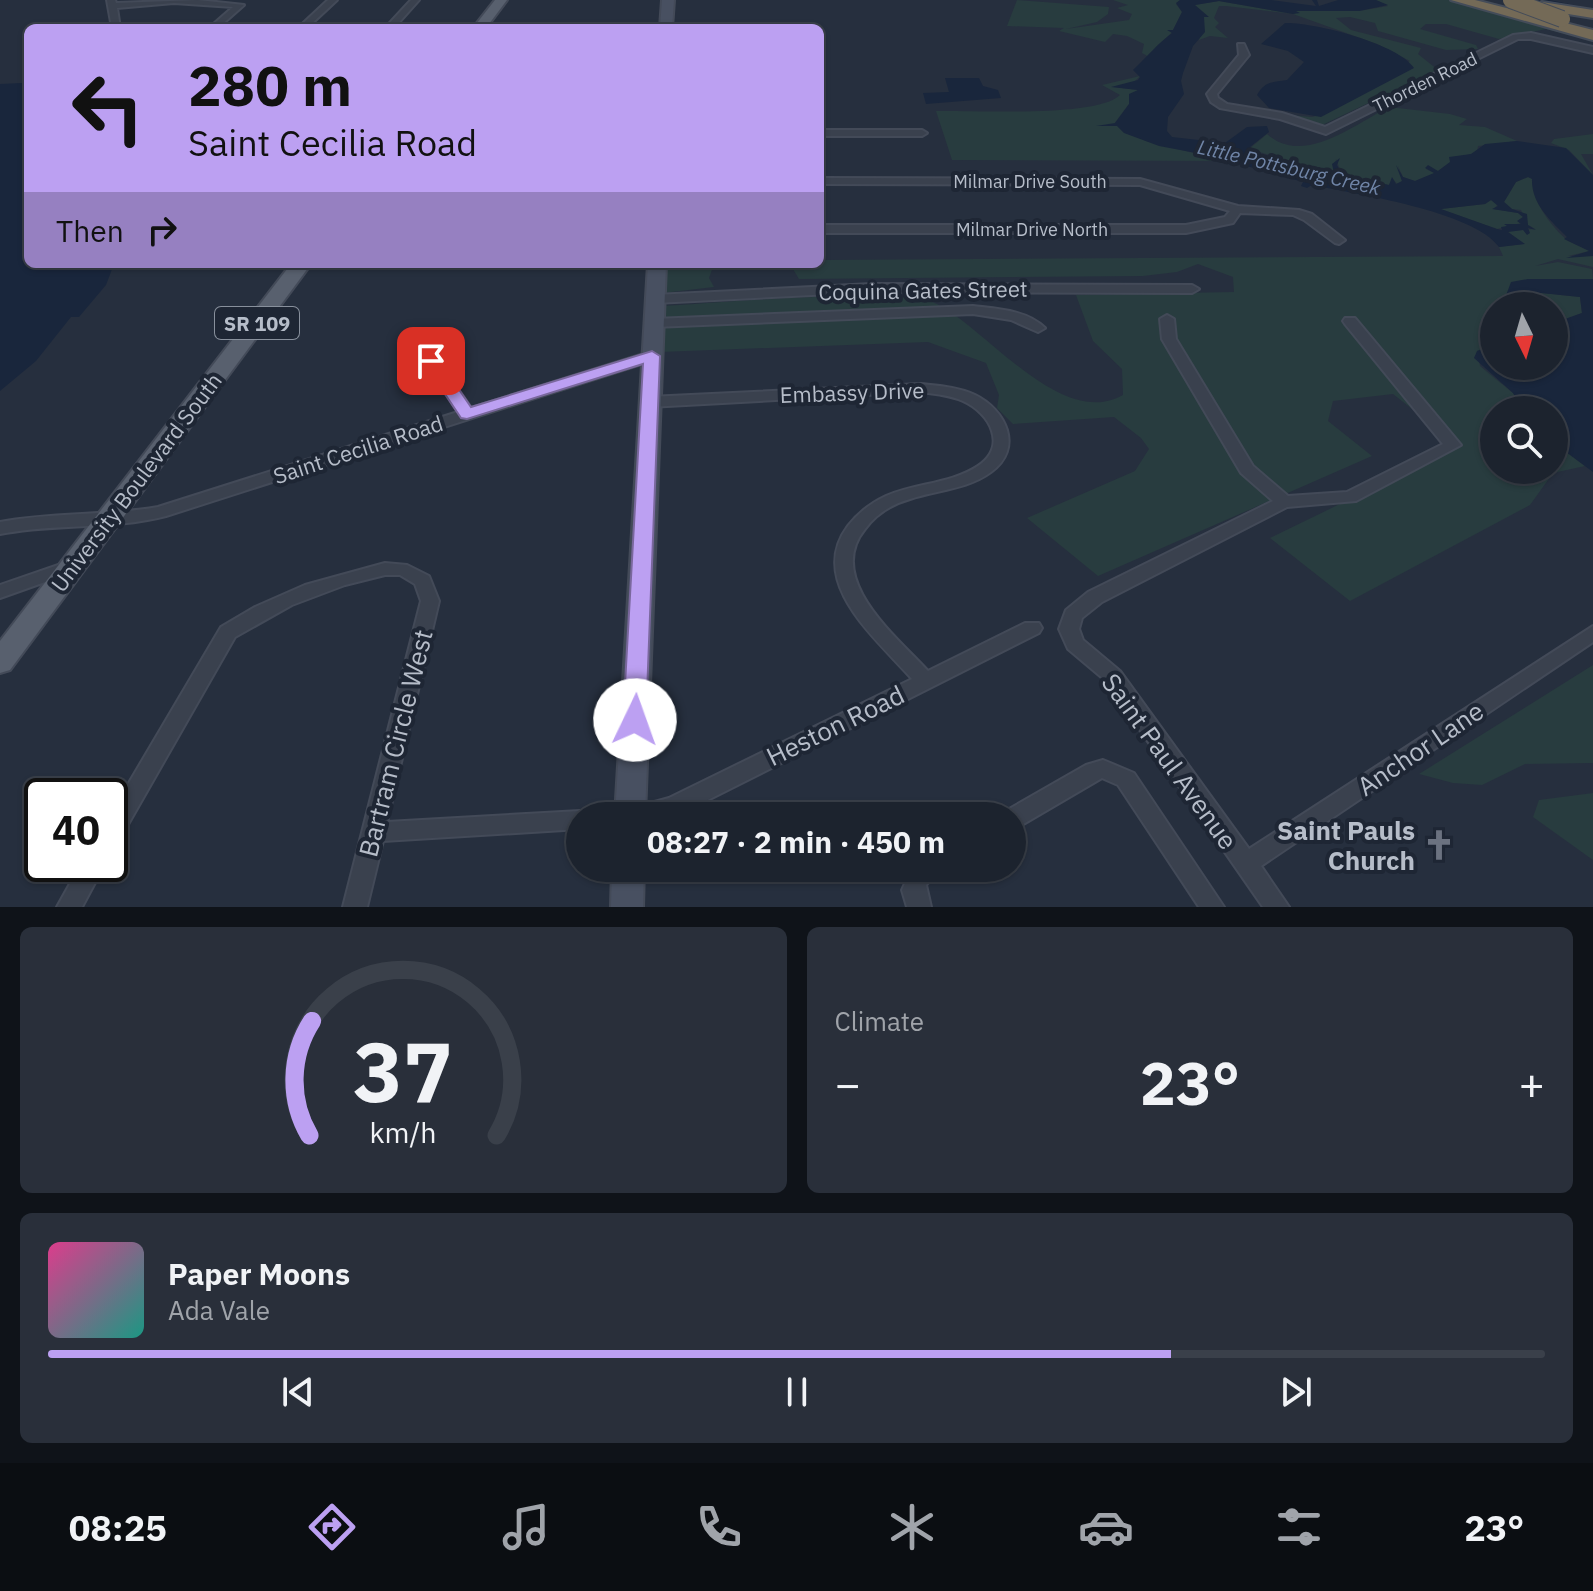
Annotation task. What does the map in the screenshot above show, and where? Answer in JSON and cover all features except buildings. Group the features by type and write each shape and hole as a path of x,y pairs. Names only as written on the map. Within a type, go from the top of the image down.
{"highway":[{"path":"1458,0 1593,35"},
{"path":"1474,0 1593,16"},
{"path":"1503,0 1593,16"},
{"path":"1511,0 1593,27"},
{"path":"1573,0 1593,5"}],"main road":[{"path":"482,24 501,0"},
{"name":"University Boulevard South","path":"0,662 298,268"}],"street":[{"path":"306,24 333,0"},
{"path":"393,24 415,0"},
{"path":"666,24 668,0"},
{"path":"115,24 111,3 174,1 240,5 218,24"},
{"name":"Thorden Road","path":"1241,46 1244,55 1212,94 1214,100 1224,106 1282,116 1326,131 1525,35 1593,50"},
{"path":"824,133 922,133"},
{"name":"Milmar Drive South","path":"824,181 1130,181 1237,209 1295,212 1308,217 1339,240"},
{"name":"Milmar Drive North","path":"824,229 1186,229 1229,220 1237,209"},
{"path":"631,802 657,268"},
{"name":"Coquina Gates Street","path":"654,311 872,288 1192,289"},
{"path":"654,311 961,310 1002,314 1030,321 1038,328"},
{"path":"1167,319 1169,339 1247,469 1284,502 1350,497 1453,445 1350,321"},
{"name":"Saint Cecilia Road","path":"0,528 55,518 107,520 160,512 652,356"},
{"path":"431,361 467,414"},
{"name":"Embassy Drive","path":"649,402 921,388 959,394 991,413 1004,441 1001,450 987,467 879,506 860,522 847,543 844,572 847,585 925,681"},
{"name":"Saint Paul Avenue","path":"1277,907 1113,676 1075,644 1069,629 1073,615 1095,597 1284,502"},
{"path":"0,592 72,566"},
{"name":"Bartram Circle West","path":"128,804 221,641 236,625 258,611 365,572 400,569 423,580 430,601 355,907"},
{"name":"Heston Road","path":"682,802 1032,628"},
{"name":"Anchor Lane","path":"1246,864 1593,633"},
{"path":"1026,811 1094,771 1113,772 1126,779 1212,907"},
{"path":"373,832 566,821"},
{"path":"69,907 83,882"},
{"path":"627,907 628,882"},
{"path":"914,882 919,907"}],"green space":[{"path":"1017,0 1109,7 1108,14 1097,22 1066,29 1129,20 1132,14 1117,8 1128,5 1113,0 1180,0 1176,4 1182,12 1172,32 1149,57 1142,53 1144,44 1127,36 1113,34 1105,42 1059,31 1064,28 1007,26"},
{"path":"1376,0 1451,0 1593,37 1593,41 1546,29 1499,39 1446,24 1426,24 1420,29 1476,45 1478,49 1446,50 1378,31 1375,23 1350,17 1336,18 1351,30 1421,48 1418,54 1438,70 1320,126 1277,114 1312,117 1324,114 1410,61 1377,44 1293,14 1293,11 1359,11 1388,6"},
{"path":"1219,1 1293,14 1219,6 1214,18 1219,23 1215,27 1228,38 1210,36 1199,40 1203,22 1194,5"},
{"path":"1140,76 1133,83 1114,87 1138,90 1129,97 1129,104 1114,124 1146,141 1225,161 952,160 936,111 1033,111 1087,107 1120,95 1102,85"},
{"path":"1389,107 1450,114 1467,119 1459,125 1485,127 1517,141 1478,146 1477,152 1455,159 1438,171 1426,169 1435,173 1415,181 1403,177 1398,166 1402,181 1398,185 1393,179 1389,185 1342,175 1336,159 1334,173 1330,173 1249,149 1267,134 1281,143 1296,146 1329,139"},
{"path":"1593,134 1593,154 1581,154 1593,175 1569,150 1551,143 1554,139"},
{"path":"1528,177 1533,179 1539,205 1555,228 1567,240 1590,251 1568,256 1593,256 1593,267 1558,259 1535,266 1558,262 1592,269 1593,279 1528,279 1512,292 1480,292 1480,350 1477,351 1480,380 1497,380 1515,396 1480,396 1480,484 1545,484 1530,505 1350,601 1270,538 1459,446 1393,394 1333,401 1328,421 1372,456 1098,576 1027,518 1135,471 1149,449 1141,438 1114,417 1013,424 997,408 999,395 986,363 928,342 660,352 662,306 847,296 916,299 937,304 957,317 1051,388 1075,399 1100,402 1123,395 1122,369 1093,341 1076,295 1234,292 1233,277 1198,264 1177,272 1143,276 799,279 792,268 824,268 824,260 1503,256 1499,247 1523,244 1507,231 1535,229 1528,225 1521,210 1512,209 1504,202 1516,182"},
{"path":"1491,200 1498,204 1494,209 1518,213 1523,217 1518,221 1521,223 1497,229 1440,209 1485,204"},
{"path":"665,268 713,268 709,278 714,287 663,293"},
{"path":"1568,296 1580,297 1582,313 1568,318"},
{"path":"1568,453 1585,466 1568,470"},
{"path":"1593,665 1593,763 1525,764 1482,785 1453,783 1419,774"},
{"path":"1593,793 1593,860 1533,817 1539,800"}],"water":[{"name":"Little Pottsburg Creek","path":"1180,0 1271,0 1316,6 1312,0 1317,0 1319,6 1338,0 1376,0 1388,5 1359,11 1296,11 1300,13 1293,14 1219,1 1195,5 1209,17 1204,17 1205,32 1193,46 1183,73 1184,94 1168,117 1167,131 1172,137 1225,143 1247,127 1267,126 1269,132 1250,147 1253,152 1330,173 1334,173 1332,164 1340,158 1337,165 1342,175 1389,185 1392,177 1396,184 1402,181 1396,165 1403,177 1415,181 1434,173 1425,168 1428,165 1438,171 1450,162 1449,157 1471,154 1485,144 1517,141 1566,148 1593,175 1593,256 1566,258 1589,251 1564,239 1567,237 1538,204 1532,179 1528,177 1516,182 1504,202 1512,209 1527,214 1528,225 1536,230 1528,228 1530,233 1527,235 1523,230 1508,232 1525,244 1499,247 1485,234 1440,214 1356,193 1312,185 1307,188 1301,186 1303,182 1212,156 1159,146 1124,133 1117,126 1096,126 1115,123 1129,104 1129,94 1138,90 1111,87 1138,80 1140,77 1133,70 1172,33 1167,30 1173,30 1182,12 1176,3","holes":["1491,200 1498,206 1492,209 1518,213 1523,217 1517,221 1521,224 1504,224 1507,226 1501,227 1502,230 1441,209 1485,204"]},
{"path":"1285,23 1315,26 1355,36 1392,51 1414,68 1321,117 1269,108 1257,95 1260,90 1270,83 1287,80 1304,62 1288,51 1261,44"},
{"path":"945,78 979,78 983,86 998,90 1001,98 926,104 923,93 949,92"},
{"path":"0,84 24,84 24,268 112,268 106,285 79,317 71,317 36,361 0,391"},
{"path":"1593,279 1593,472 1568,453 1568,396 1515,396 1499,380 1568,380 1568,318 1582,313 1580,297 1568,296 1568,292 1507,292 1511,282"},
{"path":"1480,350 1480,363 1474,358"}],"waterway":[{"path":"1544,0 1579,7"}],"place":[{"name":"Saint Pauls Church","path":"1439,845"}],"route":[{"path":"431,361 467,414 652,356 635,720"}]}
